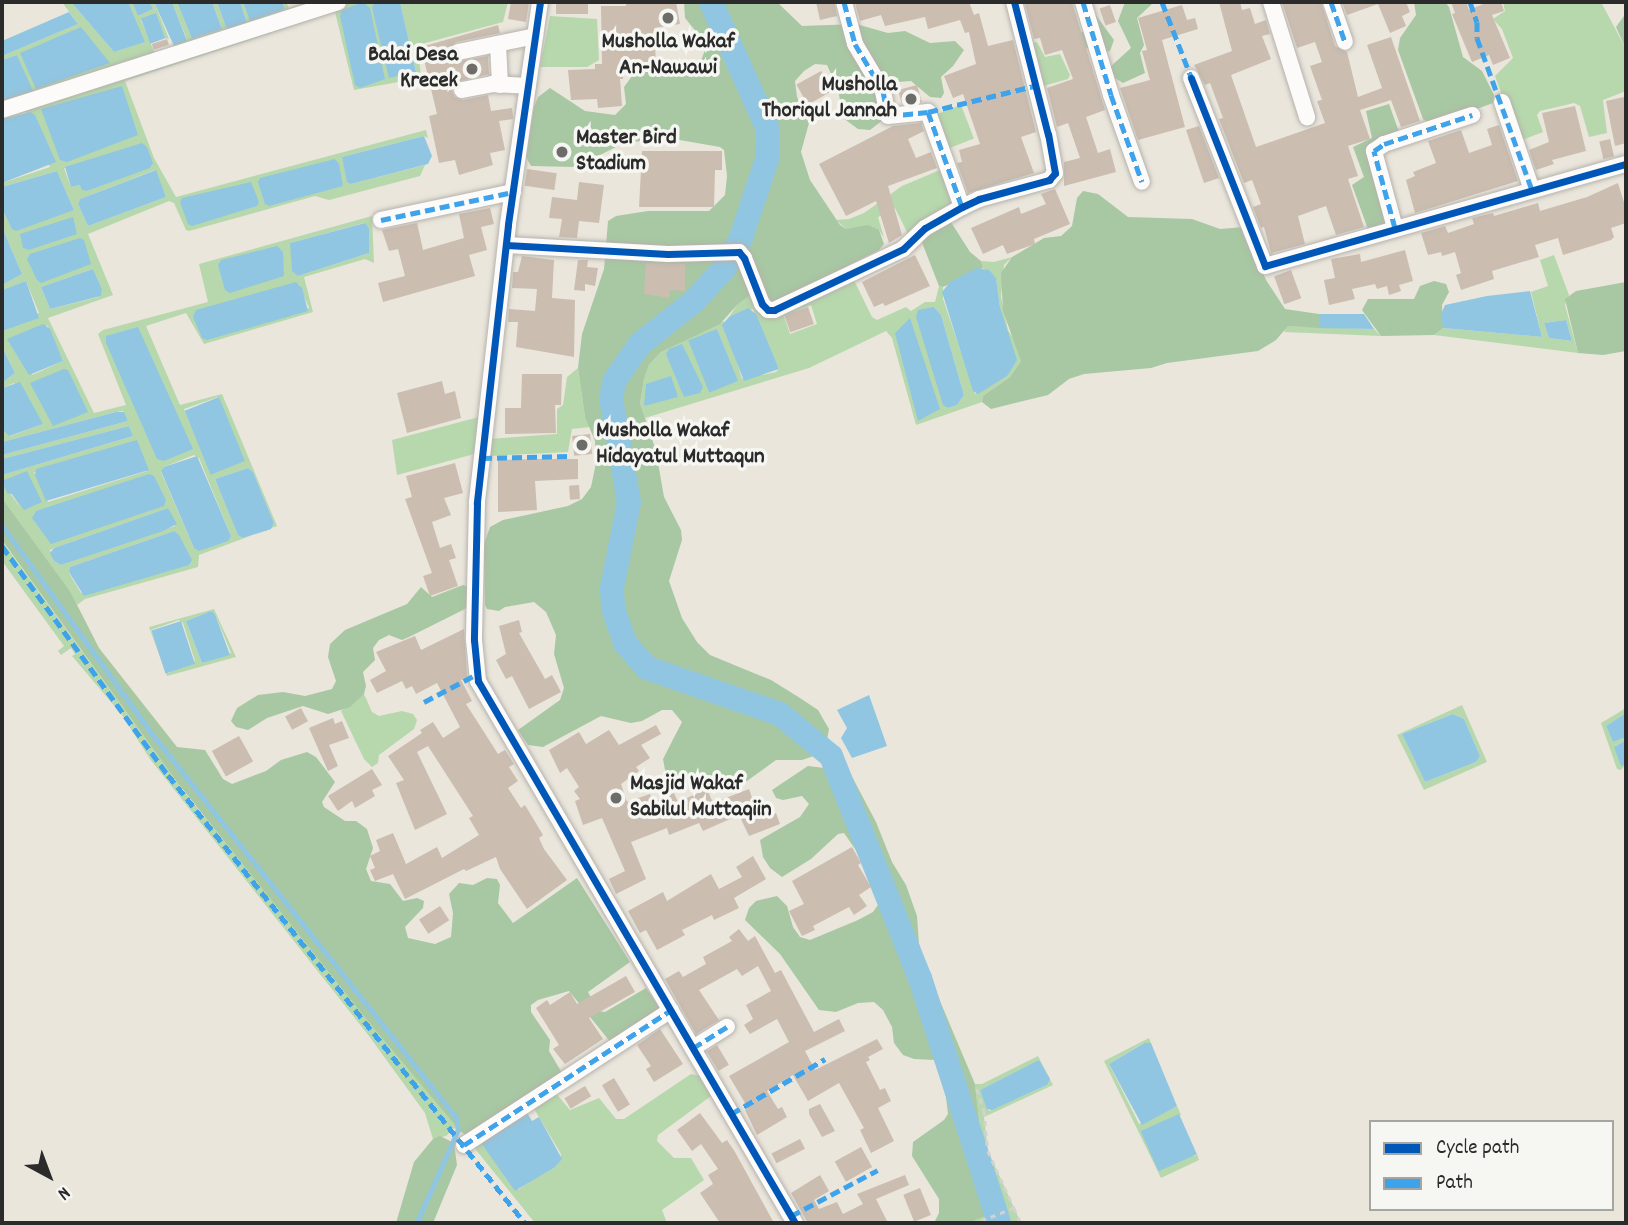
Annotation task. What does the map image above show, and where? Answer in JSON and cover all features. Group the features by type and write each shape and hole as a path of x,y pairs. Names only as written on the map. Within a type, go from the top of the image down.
{"street":[{"path":"2,110 338,2"},
{"path":"540,2 506,245 477,503 474,640 478,681 795,1223"},
{"path":"844,2 855,44 883,91 888,116 928,112 962,206"},
{"path":"506,245 668,254 731,252 744,258 762,304 768,310 774,310 903,249 922,230 962,206 1049,180 1055,173 1014,2"},
{"path":"1083,2 1111,96 1142,183"},
{"path":"1271,2 1307,117"},
{"path":"1331,2 1345,42"},
{"path":"458,52 535,36"},
{"path":"498,44 500,85"},
{"path":"1191,78 1265,266 1274,266 1395,228 1626,164"},
{"path":"462,90 500,85 528,86"},
{"path":"1502,102 1532,190"},
{"path":"1395,228 1374,152 1384,144 1472,114"},
{"path":"381,220 513,192"},
{"path":"464,1145 671,1010"},
{"path":"693,1048 727,1027"}],"path":[{"path":"977,1089 984,1111 988,1151 1021,1223"},
{"path":"979,1223 1014,1208"}],"green space":[{"path":"62,2 71,2 114,52 144,42 128,2 132,2 138,16 153,9 150,2 154,2 169,39 165,38 156,14 141,20 155,54 187,40 172,2 177,2 192,39 222,29 212,2 217,2 227,30 247,23 240,2 243,2 250,20 285,9 282,2 286,2 289,8 307,2 374,2 372,8 416,72 400,2 508,2 503,22 418,45 421,78 354,90 335,12 125,81 154,158 176,197 426,130 428,138 424,136 342,157 351,184 425,165 420,176 329,200 315,196 189,231 186,230 174,203 169,201 88,234 113,295 48,318 94,413 126,405 98,334 103,330 208,302 199,264 372,216 374,263 365,259 304,277 313,312 204,344 186,313 146,326 180,405 222,394 277,526 271,528 274,523 253,472 248,468 215,479 238,534 243,538 256,534 199,555 198,567 85,599 77,605 70,591 2,498 2,481 2,475 133,436 129,426 2,459 2,455 128,421 123,411 116,412 2,442 2,429 10,436 43,424 14,383 2,388 2,383 15,373 2,347 2,331 39,313 26,281 2,290 2,285 22,274 2,227 2,208 11,228 74,210 57,171 2,187 2,183 50,167 26,112 2,119 2,101 32,91 17,55 2,60 2,56 78,24","holes":["153,166 87,191 81,185 71,187 64,168","155,170 166,197 88,226 78,204 80,199","364,223 369,228 369,253 298,276 290,243","93,269 102,289 99,297 50,309 41,287","299,284 309,308 292,316","47,325 63,361 32,375","218,397 220,399 210,472 184,409","194,455 199,458 231,536 194,548 161,472 164,467","147,471 48,502 34,472","3,479 21,509 2,481","168,508 175,526 61,565 54,561 50,550 54,548","174,531 81,593 69,573 70,567"]},
{"path":"684,2 777,2 802,26 856,24 888,33 905,31 930,43 955,41 964,50 941,77 944,93 941,98 930,97 911,81 898,82 887,87 888,116 870,130 858,129 843,118 838,89 827,65 815,64 804,71 795,81 797,97 809,123 801,152 810,180 840,225 846,229 868,225 879,230 884,244 879,250 775,302 763,294 752,294 737,305 720,324 661,352 649,365 644,379 640,403 656,451 664,497 681,530 682,540 669,581 682,618 697,642 710,655 771,680 800,698 818,710 829,729 827,740 814,756 802,760 776,760 747,781 732,786 712,777 677,784 666,775 663,759 682,722 672,710 662,710 642,721 631,723 601,716 543,747 528,745 518,730 560,700 564,688 554,654 556,635 546,612 534,602 505,607 499,611 487,609 485,605 484,544 490,527 503,520 568,506 582,499 591,487 596,463 595,441 585,417 578,368 582,334 604,269 608,221 616,216 648,211 709,211 725,195 727,176 724,150 720,147 668,138 624,143 576,167 531,166 526,157 534,107 538,97 550,88 585,111 615,115 626,104 624,87 635,72 669,64 700,63 707,45 685,18"},
{"path":"1125,2 1152,4 1137,18 1144,45 1140,53 1145,73 1123,83 1115,78 1110,67 1131,48 1118,21"},
{"path":"1414,2 1445,2 1449,7 1463,57 1482,71 1494,95 1493,103 1429,123 1423,119 1398,50 1400,38 1416,15"},
{"path":"1503,2 1601,2 1626,49 1626,91 1603,100 1607,133 1589,137 1580,106 1574,103 1540,111 1537,115 1543,132 1519,141 1495,76 1513,58 1502,29 1493,19 1505,11"},
{"path":"1626,13 1626,49 1616,27"},
{"path":"1095,14 1114,40 1110,51 1102,53 1091,47 1082,50 1077,34 1085,31"},
{"path":"550,16 597,19 599,60 587,67 540,67"},
{"path":"1037,42 1045,57 1060,54 1070,75 1068,79 1040,87 1030,44"},
{"path":"1389,104 1399,132 1374,146 1391,222 1369,232 1352,185 1364,177 1353,147 1372,138 1366,111"},
{"path":"961,105 974,139 948,149 935,115"},
{"path":"940,170 957,201 908,234 895,208 878,217 884,238 879,230 846,229 836,220 849,219 864,213 902,186"},
{"path":"1083,191 1098,194 1128,217 1192,219 1220,229 1244,227 1266,280 1285,309 1319,314 1319,328 1288,326 1276,340 1258,351 1167,363 1151,368 1084,374 1069,379 1048,395 991,409 982,402 983,396 1010,377 1021,361 1003,311 1001,273 1012,257 1044,238 1061,236 1072,226 1077,198"},
{"path":"949,219 970,252 981,261 983,268 943,287 939,286 921,240"},
{"path":"1554,255 1569,295 1565,305 1578,353 1434,335 1443,328 1542,337 1531,292 1548,286 1540,260","holes":["1566,320 1572,341 1549,338 1544,323"]},
{"path":"1012,257 1004,265 1001,297 1008,330 1019,348 1021,361 1010,377 983,396 982,402 916,425 892,338 886,331 809,368 645,418 640,403 644,379 649,365 661,352 724,321 742,379 776,372 779,369 753,309 729,317 737,305 752,294 763,294 775,302 847,266 872,317 877,320 906,307 911,311 925,302 935,302 939,286 943,287 943,299 975,394 1007,376 1009,339 996,279 983,268 981,261 994,262","holes":["811,305 817,324 790,334 784,316","934,307 941,315 964,395 957,405 948,408","717,329 737,381 709,390"]},
{"path":"1434,281 1446,284 1449,292 1442,305 1443,328 1434,335 1381,336 1362,310 1368,299 1414,299 1420,286"},
{"path":"1626,282 1626,351 1603,355 1578,353 1565,299 1576,291"},
{"path":"1287,326 1374,329 1381,336 1284,332"},
{"path":"578,368 585,417 590,427 572,429 568,452 490,456 489,439 557,434 557,409 563,405 567,377"},
{"path":"479,417 478,453 397,475 392,440"},
{"path":"2,498 70,591 99,648 177,747 205,750 223,779 232,784 266,771 281,760 307,752 316,757 335,782 322,802 324,807 345,821 356,821 367,829 373,848 366,869 371,881 390,884 403,901 417,898 424,901 423,908 405,927 408,938 435,944 451,937 453,913 449,894 459,883 473,885 487,878 497,879 500,885 498,903 513,923 577,878 630,962 588,992 598,1011 605,1012 646,988 662,1011 612,1044 569,991 538,1000 531,1005 531,1012 550,1040 549,1051 562,1073 467,1135 461,1132 368,1021 177,782 2,540"},
{"path":"2,541 185,793 457,1126 446,1136 433,1139 425,1113 369,1036 150,759 122,715 72,656 75,654 71,648 61,655 58,651 64,646 2,561"},
{"path":"463,585 469,587 468,607 402,640 389,635 379,640 373,648 375,660 363,672 366,686 364,694 350,707 328,714 303,706 267,718 248,730 236,727 231,721 237,708 258,695 283,692 305,696 332,689 336,681 328,657 330,644 345,630 407,604 421,587 432,597"},
{"path":"214,609 236,657 167,676 149,627","holes":["211,611 215,614 231,653 202,663 186,621","179,620 183,623 195,661 168,673 151,630"]},
{"path":"364,694 372,712 379,716 402,711 413,714 417,720 414,729 379,755 378,763 372,767 364,759 341,711"},
{"path":"1462,705 1487,762 1424,790 1397,735","holes":["1453,714 1464,719 1480,756 1476,762 1425,782 1402,734"]},
{"path":"1626,708 1626,713 1606,726 1613,742 1626,737 1626,740 1615,746 1623,765 1626,764 1621,770 1617,769 1601,723"},
{"path":"808,766 849,771 876,822 892,862 906,885 917,916 919,944 929,975 975,1084 981,1137 1002,1202 985,1216 968,1223 934,1223 939,1213 939,1199 912,1156 913,1142 944,1120 948,1114 945,1089 934,1060 914,1059 903,1055 894,1043 892,1027 883,1010 874,1002 858,1003 836,1012 819,1010 780,954 745,920 749,908 756,901 777,896 787,906 793,927 800,937 810,940 873,912 880,902 871,872 844,833 838,834 811,859 782,877 770,868 763,857 760,840 800,817 809,804 802,796 783,800 776,798 772,790"},
{"path":"1149,1038 1151,1043 1143,1043 1109,1064 1139,1124 1177,1106 1181,1115 1141,1131 1195,1156 1197,1154 1199,1160 1161,1178 1104,1061"},
{"path":"1038,1056 1053,1085 984,1117 988,1151 1021,1223 968,1223 999,1207 981,1137 975,1084 982,1084","holes":["1039,1061 1047,1085 989,1111 980,1090"]},
{"path":"691,1074 701,1076 711,1096 658,1135 657,1141 674,1158 691,1158 704,1180 662,1210 667,1223 535,1223 474,1144 554,1091 570,1110 599,1098 616,1119 624,1119","holes":["533,1107 561,1154 560,1161 518,1190 526,1111"]},
{"path":"440,1136 454,1143 457,1165 433,1223 396,1223 414,1162 433,1139"}],"water":[{"path":"71,2 128,2 145,42 114,52"},
{"path":"132,2 150,2 153,9 138,16"},
{"path":"154,2 172,2 187,41 174,46"},
{"path":"177,2 212,2 222,29 192,39"},
{"path":"217,2 240,2 247,23 227,30"},
{"path":"243,2 282,2 285,9 250,21"},
{"path":"363,2 370,8 385,79 360,88 355,85 340,16 342,10"},
{"path":"374,2 400,2 416,72 389,78 372,8"},
{"path":"69,12 78,24 2,56 2,41"},
{"path":"156,13 165,38 150,44 141,18"},
{"path":"81,27 110,63 36,89 20,53"},
{"path":"17,55 33,91 2,101 2,60"},
{"path":"122,86 138,135 67,162 60,160 41,109"},
{"path":"30,112 35,115 56,162 2,183 2,119"},
{"path":"424,136 432,156 428,164 351,184 347,182 342,157"},
{"path":"142,143 147,147 153,163 150,168 87,191 82,190 80,185 71,187 65,167"},
{"path":"335,159 339,164 343,186 269,206 265,204 258,182 260,178"},
{"path":"156,170 166,197 88,226 78,204 80,199"},
{"path":"57,171 74,210 16,231 11,228 2,208 2,187"},
{"path":"251,182 259,202 257,206 192,226 188,224 180,202 182,198"},
{"path":"73,217 77,234 29,250 23,248 20,234"},
{"path":"365,223 369,228 369,253 298,276 292,271 290,243"},
{"path":"2,227 22,274 2,285"},
{"path":"80,238 84,240 91,264 41,283 37,280 27,259 30,254"},
{"path":"277,246 283,252 284,276 230,293 225,290 218,265 221,260"},
{"path":"977,268 989,270 996,278 1000,307 1017,360 1007,376 978,394 973,391 942,292 950,282"},
{"path":"93,269 102,289 101,296 50,309 41,287"},
{"path":"26,281 39,318 2,331 2,290"},
{"path":"296,282 302,288 308,311 207,340 202,338 193,317 196,310"},
{"path":"1530,291 1542,337 1443,328 1441,314 1445,305"},
{"path":"934,307 941,315 964,395 957,405 948,408 943,405 916,317 918,310"},
{"path":"748,308 756,314 779,369 744,381 722,325 729,317"},
{"path":"1319,314 1364,314 1374,329 1319,328"},
{"path":"910,318 940,409 918,421 895,333"},
{"path":"1566,320 1572,341 1549,338 1544,323"},
{"path":"43,324 50,329 63,361 29,375 7,339"},
{"path":"138,327 193,449 164,461 157,459 106,343 106,336"},
{"path":"717,329 738,381 709,393 688,341"},
{"path":"682,344 703,387 700,393 684,397 666,354 669,349"},
{"path":"2,347 15,373 2,383"},
{"path":"64,369 68,370 88,412 53,426 30,383"},
{"path":"671,376 678,397 644,406 646,384"},
{"path":"20,382 43,424 9,436 2,429 2,388"},
{"path":"219,397 245,461 211,475 185,411"},
{"path":"124,412 128,421 2,455 2,442"},
{"path":"129,426 133,436 2,475 2,459"},
{"path":"137,440 149,470 46,501 35,475 36,469"},
{"path":"197,456 231,536 228,541 199,551 194,548 161,471 164,467"},
{"path":"248,468 253,472 274,523 271,529 243,538 238,535 215,479"},
{"path":"27,471 42,502 24,510 12,494 7,493 2,481"},
{"path":"149,474 154,476 166,500 164,506 51,544 32,518 36,511"},
{"path":"168,508 177,524 163,531 61,565 54,561 50,553 54,548"},
{"path":"174,531 179,535 192,560 189,565 84,596 69,572 70,567"},
{"path":"211,611 215,614 230,655 202,663 186,621"},
{"path":"181,621 195,664 165,673 152,631"},
{"path":"869,695 887,746 852,758 841,738 847,728 837,710"},
{"path":"1626,713 1626,737 1613,742 1606,726"},
{"path":"1453,714 1464,719 1480,756 1476,762 1425,782 1402,734"},
{"path":"1626,740 1626,764 1621,766 1614,747"},
{"path":"1144,1043 1151,1043 1177,1106 1142,1125 1109,1064"},
{"path":"1039,1060 1050,1079 1047,1085 992,1110 987,1109 980,1090"},
{"path":"526,1111 532,1121 539,1117 562,1159 555,1167 515,1191 482,1144"},
{"path":"1179,1114 1197,1154 1159,1171 1141,1131"}],"building":[{"path":"511,2 529,2 526,22 508,19"},
{"path":"556,2 588,2 588,14 556,14"},
{"path":"626,2 676,2 680,24 654,28 656,63 623,65 623,79 620,79 622,106 598,108 597,99 571,100 568,70 595,69 595,64 602,64 601,6 626,6"},
{"path":"816,2 834,2 837,16 820,20"},
{"path":"855,2 969,2 974,15 979,13 988,46 1013,40 1036,132 1021,137 1034,173 968,193 957,163 962,162 959,150 980,144 963,94 953,98 944,76 976,64 969,32 965,33 960,20 928,29 925,17 885,26 881,15 860,21"},
{"path":"1072,2 1105,110 1086,117 1098,153 1110,149 1116,172 1064,186 1064,162 1080,158 1068,123 1057,127 1047,88 1073,79 1062,50 1045,55 1040,38 1034,39 1025,4"},
{"path":"1219,2 1240,2 1242,10 1250,8 1255,24 1266,20 1270,34 1262,36 1271,59 1231,75 1256,147 1325,123 1317,101 1322,100 1310,66 1322,62 1315,42 1297,48 1282,2 1321,2 1335,46 1347,52 1358,97 1382,88 1367,45 1391,37 1420,121 1401,127 1391,100 1360,110 1370,139 1348,146 1358,176 1348,179 1364,227 1336,235 1326,206 1298,216 1305,244 1271,253 1264,227 1261,228 1253,207 1261,204 1252,180 1244,183 1219,119 1223,118 1210,83 1205,85 1194,65 1232,51"},
{"path":"1342,2 1406,2 1410,12 1402,16 1406,26 1390,33 1378,4 1347,15"},
{"path":"1451,2 1466,2 1469,10 1488,2 1501,2 1504,11 1492,15 1510,58 1493,65 1489,55 1472,62 1452,14 1455,13"},
{"path":"1110,5 1116,22 1105,26 1100,9"},
{"path":"1182,5 1187,20 1195,18 1198,29 1162,40 1185,127 1138,140 1120,88 1150,80 1142,51 1147,50 1138,18"},
{"path":"498,25 500,33 456,42 448,49 450,58 455,62 488,56 489,74 456,82 452,91 455,97 463,100 488,95 491,111 512,108 513,116 513,119 499,121 505,150 490,153 493,165 459,175 455,160 439,163 429,116 437,114 421,47"},
{"path":"167,39 169,45 154,50 152,44"},
{"path":"821,71 832,91 808,105 797,85"},
{"path":"917,85 922,102 902,104 898,90"},
{"path":"1624,97 1626,143 1615,146 1606,101"},
{"path":"1575,106 1586,151 1552,160 1554,164 1536,170 1529,150 1549,142 1542,113"},
{"path":"921,123 924,131 908,139 916,158 931,152 937,168 888,186 902,235 889,243 876,201 846,216 819,164 893,126"},
{"path":"1499,125 1518,181 1415,213 1406,180 1415,176 1413,172 1436,163 1428,141 1461,130 1469,153 1492,145 1487,129"},
{"path":"1199,126 1219,178 1204,183 1186,130"},
{"path":"1610,139 1614,157 1603,159 1599,141"},
{"path":"642,151 722,151 722,170 715,170 714,207 639,207"},
{"path":"527,169 557,173 554,190 525,186"},
{"path":"579,182 604,185 599,223 579,221 577,238 559,237 562,219 549,218 552,197 577,200"},
{"path":"1618,183 1626,209 1626,223 1611,228 1614,237 1611,240 1563,255 1558,238 1535,245 1539,257 1492,271 1494,279 1461,290 1456,275 1461,273 1455,252 1442,256 1441,252 1428,255 1421,233 1445,226 1448,233 1474,224 1472,218 1493,213 1494,216 1538,203 1540,211 1587,197"},
{"path":"1055,189 1070,224 1034,239 1035,244 1007,254 1003,245 983,254 971,228 1019,207 1021,214 1046,204 1041,194"},
{"path":"490,208 494,224 481,227 487,250 469,255 475,276 383,302 378,283 405,276 398,249 389,251 382,230 417,223 423,250 464,238 459,214"},
{"path":"1405,250 1413,281 1399,285 1401,291 1389,295 1387,286 1377,289 1375,284 1352,289 1355,299 1329,305 1324,280 1335,278 1331,259 1360,254 1361,262"},
{"path":"915,255 930,286 885,306 883,303 874,307 862,282"},
{"path":"522,256 554,260 552,298 575,300 574,357 516,347 518,322 508,322 509,309 535,311 537,289 512,288 513,272 518,272"},
{"path":"578,260 588,260 587,267 598,268 595,286 585,284 585,291 574,290"},
{"path":"646,263 685,264 685,291 670,290 669,298 644,294"},
{"path":"1291,270 1301,298 1284,304 1274,276"},
{"path":"808,307 814,324 790,332 784,315"},
{"path":"522,374 562,374 561,405 555,405 556,433 505,434 505,408 521,408"},
{"path":"442,381 445,394 455,391 461,418 407,433 397,393"},
{"path":"590,434 592,454 574,456 572,436"},
{"path":"578,459 578,479 535,481 537,510 498,512 498,460"},
{"path":"455,463 463,493 444,498 451,515 432,522 440,548 451,544 456,558 449,560 458,586 430,596 423,576 432,573 405,499 412,497 406,476"},
{"path":"579,485 580,499 570,500 569,486"},
{"path":"519,620 522,632 519,633 545,679 552,675 561,692 529,709 512,676 506,679 496,660 506,654 499,626"},
{"path":"464,629 467,677 461,680 472,701 466,704 498,754 505,750 514,764 509,767 518,781 508,788 521,808 525,805 543,835 539,838 544,849 567,880 527,909 500,869 496,857 466,871 464,869 405,899 393,874 375,881 370,870 375,868 370,856 380,851 376,840 393,833 406,864 437,847 442,858 479,835 469,818 473,816 428,746 417,752 447,814 415,830 396,783 404,780 388,756 422,733 420,730 433,722 443,738 460,727 437,683 416,694 412,686 406,689 402,681 377,693 370,680 386,671 376,652 415,636 421,650"},
{"path":"301,708 308,721 292,730 285,716"},
{"path":"333,718 335,724 342,721 349,738 329,745 338,766 328,771 309,728"},
{"path":"656,725 661,734 641,745 650,758 636,767 639,771 621,784 627,802 650,794 653,802 674,793 678,802 707,789 713,803 749,789 755,806 763,803 768,817 776,813 780,824 749,836 739,815 703,831 699,823 669,835 667,828 631,842 646,879 616,894 609,879 625,871 602,818 583,825 575,801 580,799 574,791 579,787 567,768 560,773 549,750 579,732 586,744 609,730 619,745"},
{"path":"239,736 253,761 226,776 212,751"},
{"path":"372,769 382,785 372,790 375,796 355,808 352,801 338,811 328,796"},
{"path":"852,847 861,863 858,865 871,887 859,895 867,906 854,915 849,907 813,926 815,930 802,936 789,911 804,904 792,881"},
{"path":"753,856 766,879 734,898 739,908 714,920 712,915 682,930 685,935 657,950 646,930 640,933 628,911 663,892 667,901 711,874 719,889 742,877 736,867"},
{"path":"440,906 449,920 428,934 419,920"},
{"path":"739,929 748,941 755,936 775,973 781,970 814,1032 839,1019 845,1031 805,1051 815,1070 877,1039 883,1049 868,1057 870,1060 866,1062 880,1090 885,1088 891,1101 878,1108 894,1141 871,1153 860,1130 864,1128 839,1083 808,1101 793,1075 767,1091 778,1109 782,1107 787,1117 757,1135 745,1110 748,1108 729,1076 789,1042 777,1019 750,1034 744,1025 753,1019 746,1005 771,991 758,966 742,976 737,969 699,990 719,1020 696,1034 665,979 679,971 683,977 706,964 703,957 732,941 729,937"},
{"path":"626,976 635,992 589,1018 603,1039 565,1064 553,1049 559,1045 536,1008 547,1000 550,1005 570,992 577,1004"},
{"path":"660,1029 683,1064 654,1082 646,1069 651,1066 637,1045"},
{"path":"717,1045 729,1065 719,1071 707,1051"},
{"path":"614,1078 630,1105 618,1112 602,1085"},
{"path":"585,1086 591,1096 571,1109 564,1098"},
{"path":"820,1104 835,1131 822,1137 809,1114 809,1109"},
{"path":"700,1113 722,1143 727,1140 774,1223 720,1223 700,1193 713,1184 708,1175 718,1169 701,1144 692,1151 677,1130"},
{"path":"800,1139 805,1149 776,1163 771,1154"},
{"path":"861,1147 872,1167 846,1182 835,1162"},
{"path":"820,1175 829,1191 814,1200 819,1209 837,1202 843,1214 863,1204 857,1194 905,1175 909,1185 876,1199 888,1223 808,1223 791,1193"},
{"path":"920,1188 931,1215 914,1222 903,1195"}],"waterway":[{"path":"711,2 767,127 767,159 741,238 723,270 693,302 640,344 615,380 611,398 629,502 612,588 613,608 625,643 647,668 780,714 831,756 920,978 999,1223"},
{"path":"2,525 150,731 457,1119 458,1131 417,1223"}],"marked path":[{"path":"844,2 855,44 883,91 888,116 928,112 962,207"},
{"path":"1083,2 1111,95 1142,182"},
{"path":"1162,2 1193,82"},
{"path":"1331,2 1345,42"},
{"path":"1470,2 1477,22 1477,38 1532,190"},
{"path":"928,112 1034,86"},
{"path":"1395,228 1374,151 1384,144 1472,115"},
{"path":"381,220 513,192"},
{"path":"482,458 570,456"},
{"path":"2,546 168,775 525,1223"},
{"path":"424,702 477,674"},
{"path":"464,1145 671,1010"},
{"path":"693,1048 727,1027"},
{"path":"731,1114 825,1059"},
{"path":"791,1216 878,1170"}],"cycle path":[{"path":"540,2 508,225 477,503 474,640 478,681 795,1223"},
{"path":"506,245 668,254 739,252 744,258 762,304 768,310 774,310 903,249 925,228 962,207 979,199 1049,180 1055,173 1048,135 1014,2"},
{"path":"1191,78 1265,266 1626,164"}],"place":[{"name":"Musholla Wakaf An-Nawawi","path":"668,18"},
{"name":"Balai Desa Krecek","path":"472,69"},
{"name":"Musholla Thoriqul Jannah","path":"911,99"},
{"name":"Master Bird Stadium","path":"562,152"},
{"name":"Musholla Wakaf Hidayatul Muttaqun","path":"582,445"},
{"name":"Masjid Wakaf Sabilul Muttaqiin","path":"616,798"}]}
